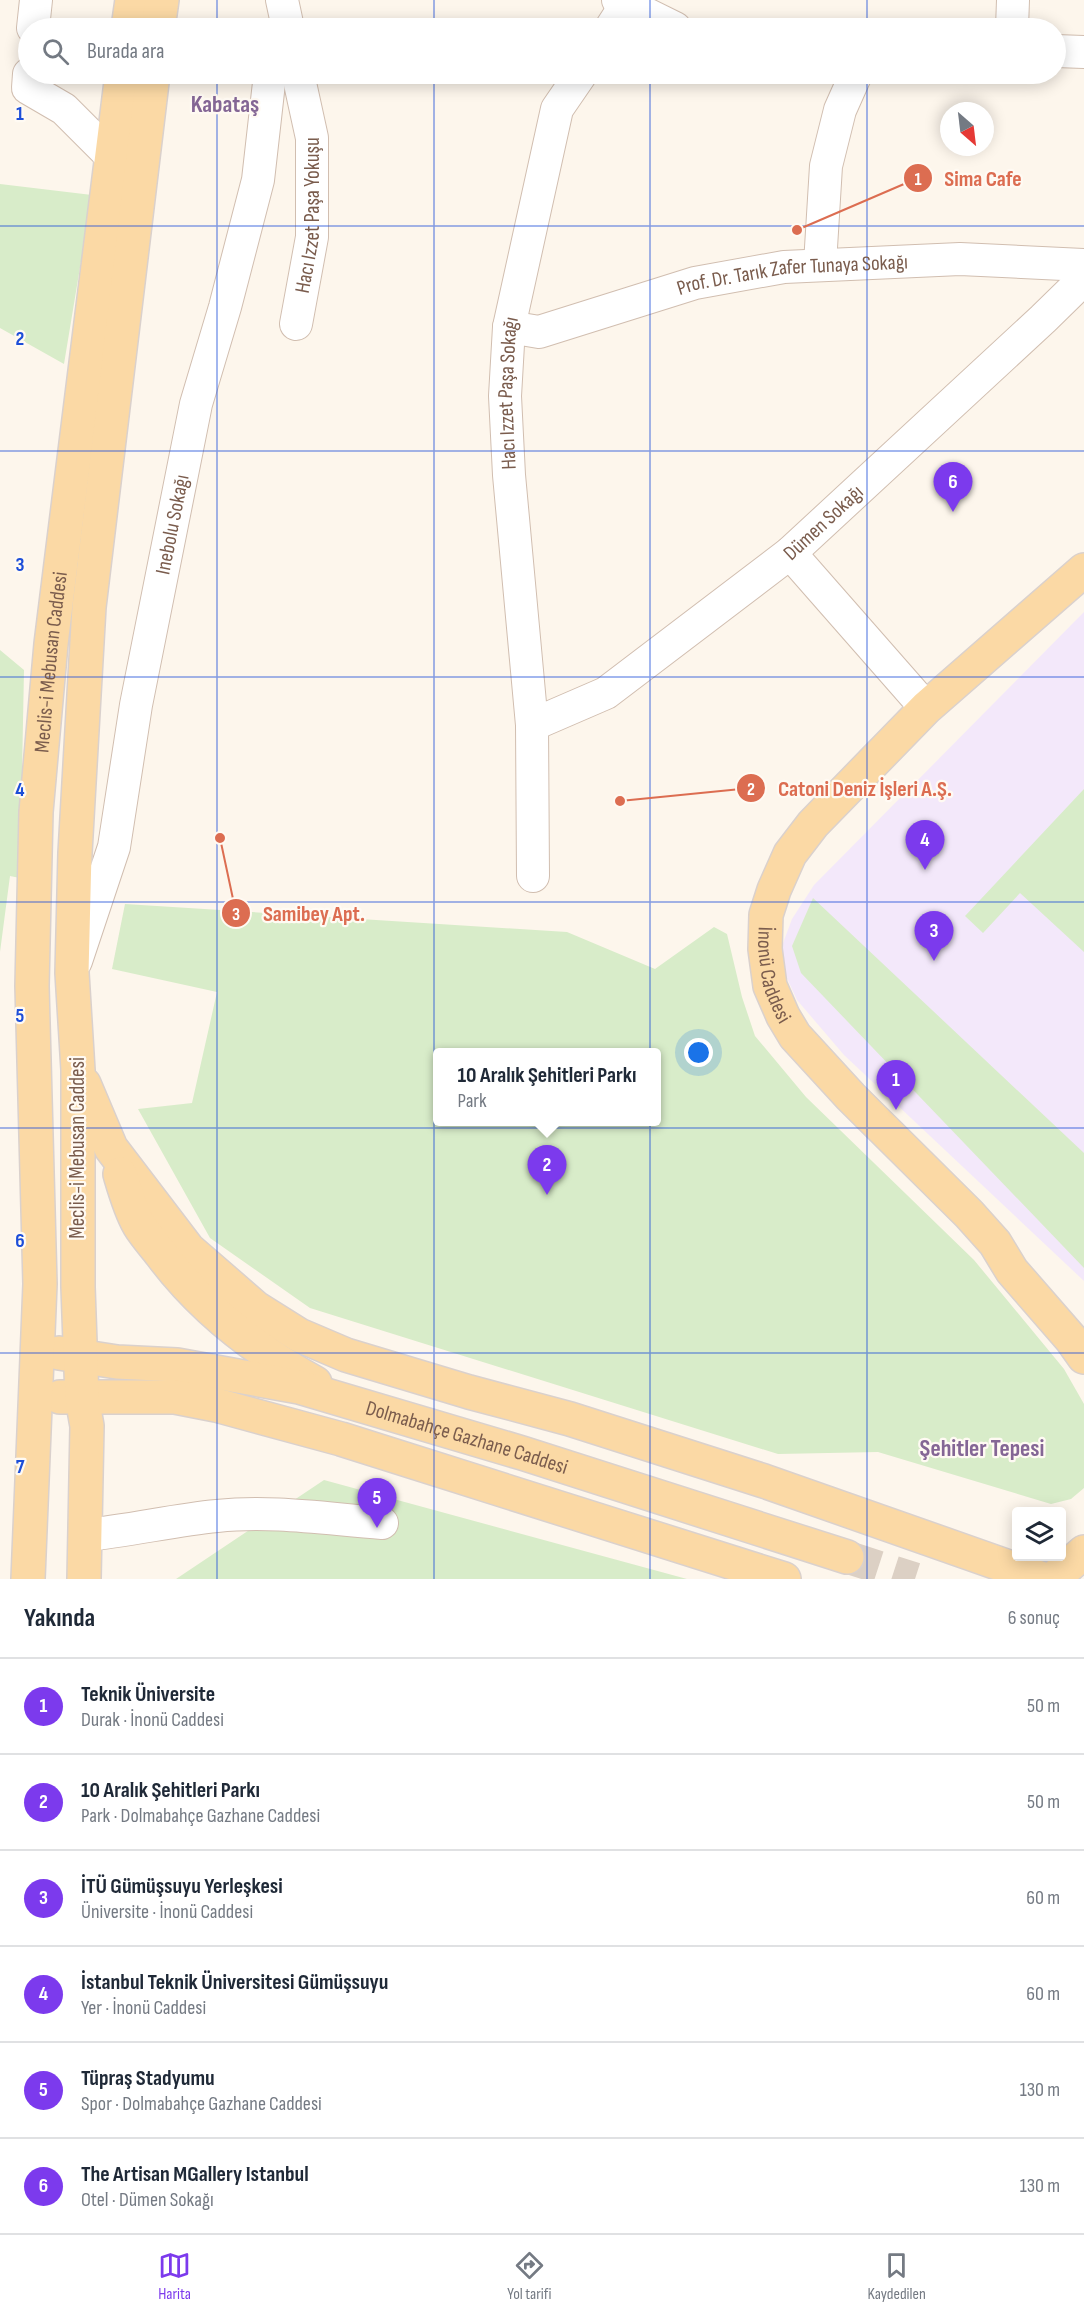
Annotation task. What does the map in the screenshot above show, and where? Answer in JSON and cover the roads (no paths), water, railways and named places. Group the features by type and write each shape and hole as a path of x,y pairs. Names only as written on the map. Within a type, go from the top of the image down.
{"main road":[{"path":"129,18 132,0"},
{"path":"159,18 162,0"},
{"name":"Meclis-i Mebusan Caddesi","path":"28,1579 40,1263 32,986 36,812 51,644 121,84"},
{"name":"Meclis-i Mebusan Caddesi","path":"84,1579 87,1426 82,1398 80,1358 78,1070 72,973 75,853 89,607 152,84"},
{"name":"İnonü Caddesi","path":"1084,570 926,708 813,824 790,854 774,890 766,915 765,949 770,986 789,1026 816,1062 969,1214 994,1243 1012,1271 1084,1357"},
{"path":"78,1070 111,1148 131,1208 140,1227 172,1269 199,1299 231,1328 263,1351 348,1401"},
{"path":"111,1148 188,1249 256,1308 299,1335 346,1355 570,1419 764,1481 1043,1579"},
{"name":"İnonü Caddesi","path":"994,1243 1023,1259 1050,1282 1084,1320"},
{"name":"Dolmabahçe Gazhane Caddesi","path":"37,1349 80,1358 177,1365 299,1387 501,1447 847,1557"},
{"path":"36,1397 175,1397 255,1415 470,1478 784,1579"},
{"path":"1053,1579 1084,1552"}],"street":[{"path":"34,18 36,0"},
{"path":"276,18 280,0"},
{"path":"280,0 285,18"},
{"path":"1012,18 1013,0"},
{"path":"621,8 648,18"},
{"path":"1066,51 1084,52"},
{"path":"28,84 28,88 64,109 111,156"},
{"name":"Inebolu Sokağı","path":"72,973 114,847 136,705 196,404 225,307 258,180 269,84"},
{"name":"Hacı Izzet Paşa Yokuşu","path":"296,324 312,237 312,138 300,84"},
{"name":"Hacı Izzet Paşa Sokağı","path":"533,876 531,725 509,474 505,396 509,327 558,109 574,84"},
{"path":"820,264 826,166 840,111 852,84"},
{"name":"Prof. Dr. Tarık Zafer Tunaya Sokağı","path":"509,327 539,332 695,282 784,267 960,259 1084,265"},
{"name":"Dümen Sokağı","path":"531,725 606,693 790,553 1084,279"},
{"path":"790,553 926,708"},
{"path":"85,1535 126,1532 217,1516 266,1514 382,1523"}],"tunnel":[{"path":"847,1557 915,1579"}],"place":[{"name":"Sima Cafe","path":"797,230"},
{"name":"The Artisan MGallery Istanbul","path":"953,512"},
{"name":"Catoni Deniz İşleri A.Ş.","path":"620,801"},
{"name":"Samibey Apt.","path":"220,838"},
{"name":"İstanbul Teknik Üniversitesi Gümüşsuyu","path":"925,870"},
{"name":"İTÜ Gümüşsuyu Yerleşkesi","path":"934,961"},
{"name":"Teknik Üniversite","path":"896,1110"},
{"name":"10 Aralık Şehitleri Parkı","path":"547,1195"},
{"name":"Tüpraş Stadyumu","path":"377,1528"}],"district":[{"name":"Kabataş","path":"225,104"},
{"name":"Şehitler Tepesi","path":"982,1448"}]}
